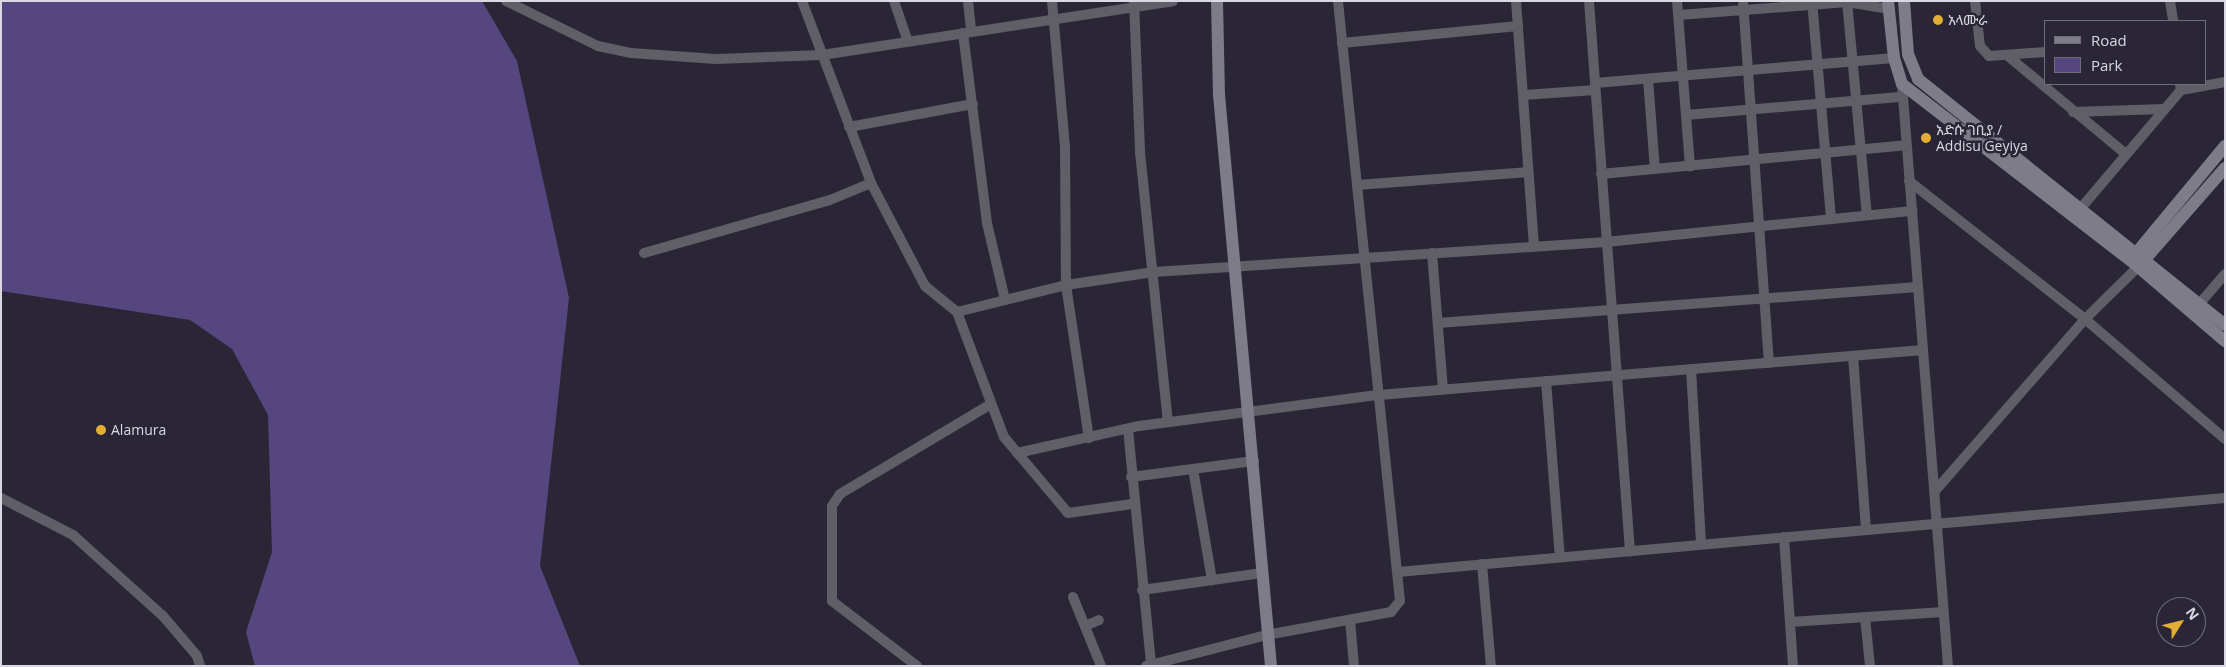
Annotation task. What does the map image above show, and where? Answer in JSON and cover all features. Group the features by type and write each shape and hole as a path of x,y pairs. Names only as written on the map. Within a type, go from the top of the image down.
{"main road":[{"path":"1217,1 1219,95 1234,267 1250,411 1271,666"},
{"path":"1904,1 1908,54 1918,79 2081,208 2138,260 2196,308 2225,341"},
{"path":"1889,5 1894,58 1902,91 2138,260"},
{"path":"2138,260 2225,146"},
{"path":"2138,260 2225,168"},
{"path":"2196,308 2225,325"}],"street":[{"path":"506,1 598,46 631,53 716,59 822,55 1054,19 1134,4 1173,1"},
{"path":"802,1 871,183 926,286 957,312 1000,430 1068,513 1132,504"},
{"path":"894,1 908,42"},
{"path":"968,1 967,33 973,104 988,228 1004,300"},
{"path":"1052,1 1065,146 1066,285 1089,438"},
{"path":"1128,429 1132,504 1148,665 1267,635 1350,620 1397,608 1398,572 1338,1"},
{"path":"1516,1 1534,246"},
{"path":"1589,1 1630,551"},
{"path":"1678,1 1690,166"},
{"path":"1975,1 1980,46 1990,56 2009,57 2044,52"},
{"path":"2170,1 2173,20"},
{"path":"1679,15 1743,6 1847,2 1889,5"},
{"path":"1847,2 1867,215"},
{"path":"1812,3 1831,219"},
{"path":"1134,4 1140,152 1154,272 1168,422"},
{"path":"1743,6 1750,71 1758,226 1769,363"},
{"path":"1342,43 1518,26"},
{"path":"2009,57 2126,154"},
{"path":"1523,95 1648,79 1894,58"},
{"path":"1648,79 1655,169"},
{"path":"2206,84 2225,82"},
{"path":"2081,208 2181,87 2199,85"},
{"path":"1686,115 1857,102 1902,91 1948,666"},
{"path":"849,126 973,104"},
{"path":"2073,112 2164,109"},
{"path":"1601,174 1906,145"},
{"path":"1357,185 1529,172"},
{"path":"1909,181 2085,319 2225,439"},
{"path":"644,253 830,200 871,183"},
{"path":"957,312 1066,285 1154,272 1365,255 1432,253 1606,242 1912,211"},
{"path":"1432,253 1443,390"},
{"path":"1935,491 2138,260"},
{"path":"2196,308 2225,274"},
{"path":"1438,323 1764,297 1918,287"},
{"path":"1017,453 1168,422 1379,395 1923,350"},
{"path":"1853,356 1866,530"},
{"path":"1691,369 1702,544"},
{"path":"1546,381 1560,557"},
{"path":"917,666 832,601 832,506 840,494 991,404"},
{"path":"1131,477 1254,461"},
{"path":"1193,469 1212,580"},
{"path":"1,498 73,535 162,616 197,656 200,666"},
{"path":"1398,572 1866,530 1938,526 2225,498"},
{"path":"1784,537 1793,666"},
{"path":"1482,564 1491,666"},
{"path":"1142,590 1262,573"},
{"path":"1073,597 1101,666"},
{"path":"1790,622 1944,612"},
{"path":"1866,617 1870,666"},
{"path":"1085,626 1099,620"},
{"path":"1350,620 1354,666"}],"green space":[{"path":"1,1 482,1 517,61 569,298 540,566 580,666 255,666 246,632 272,552 268,415 232,349 190,320 1,291"}],"place":[{"name":"አላሙራ","path":"1938,20"},
{"name":"አድሱ ገቢያ / Addisu Geyiya","path":"1926,138"},
{"name":"Alamura","path":"101,430"}]}
